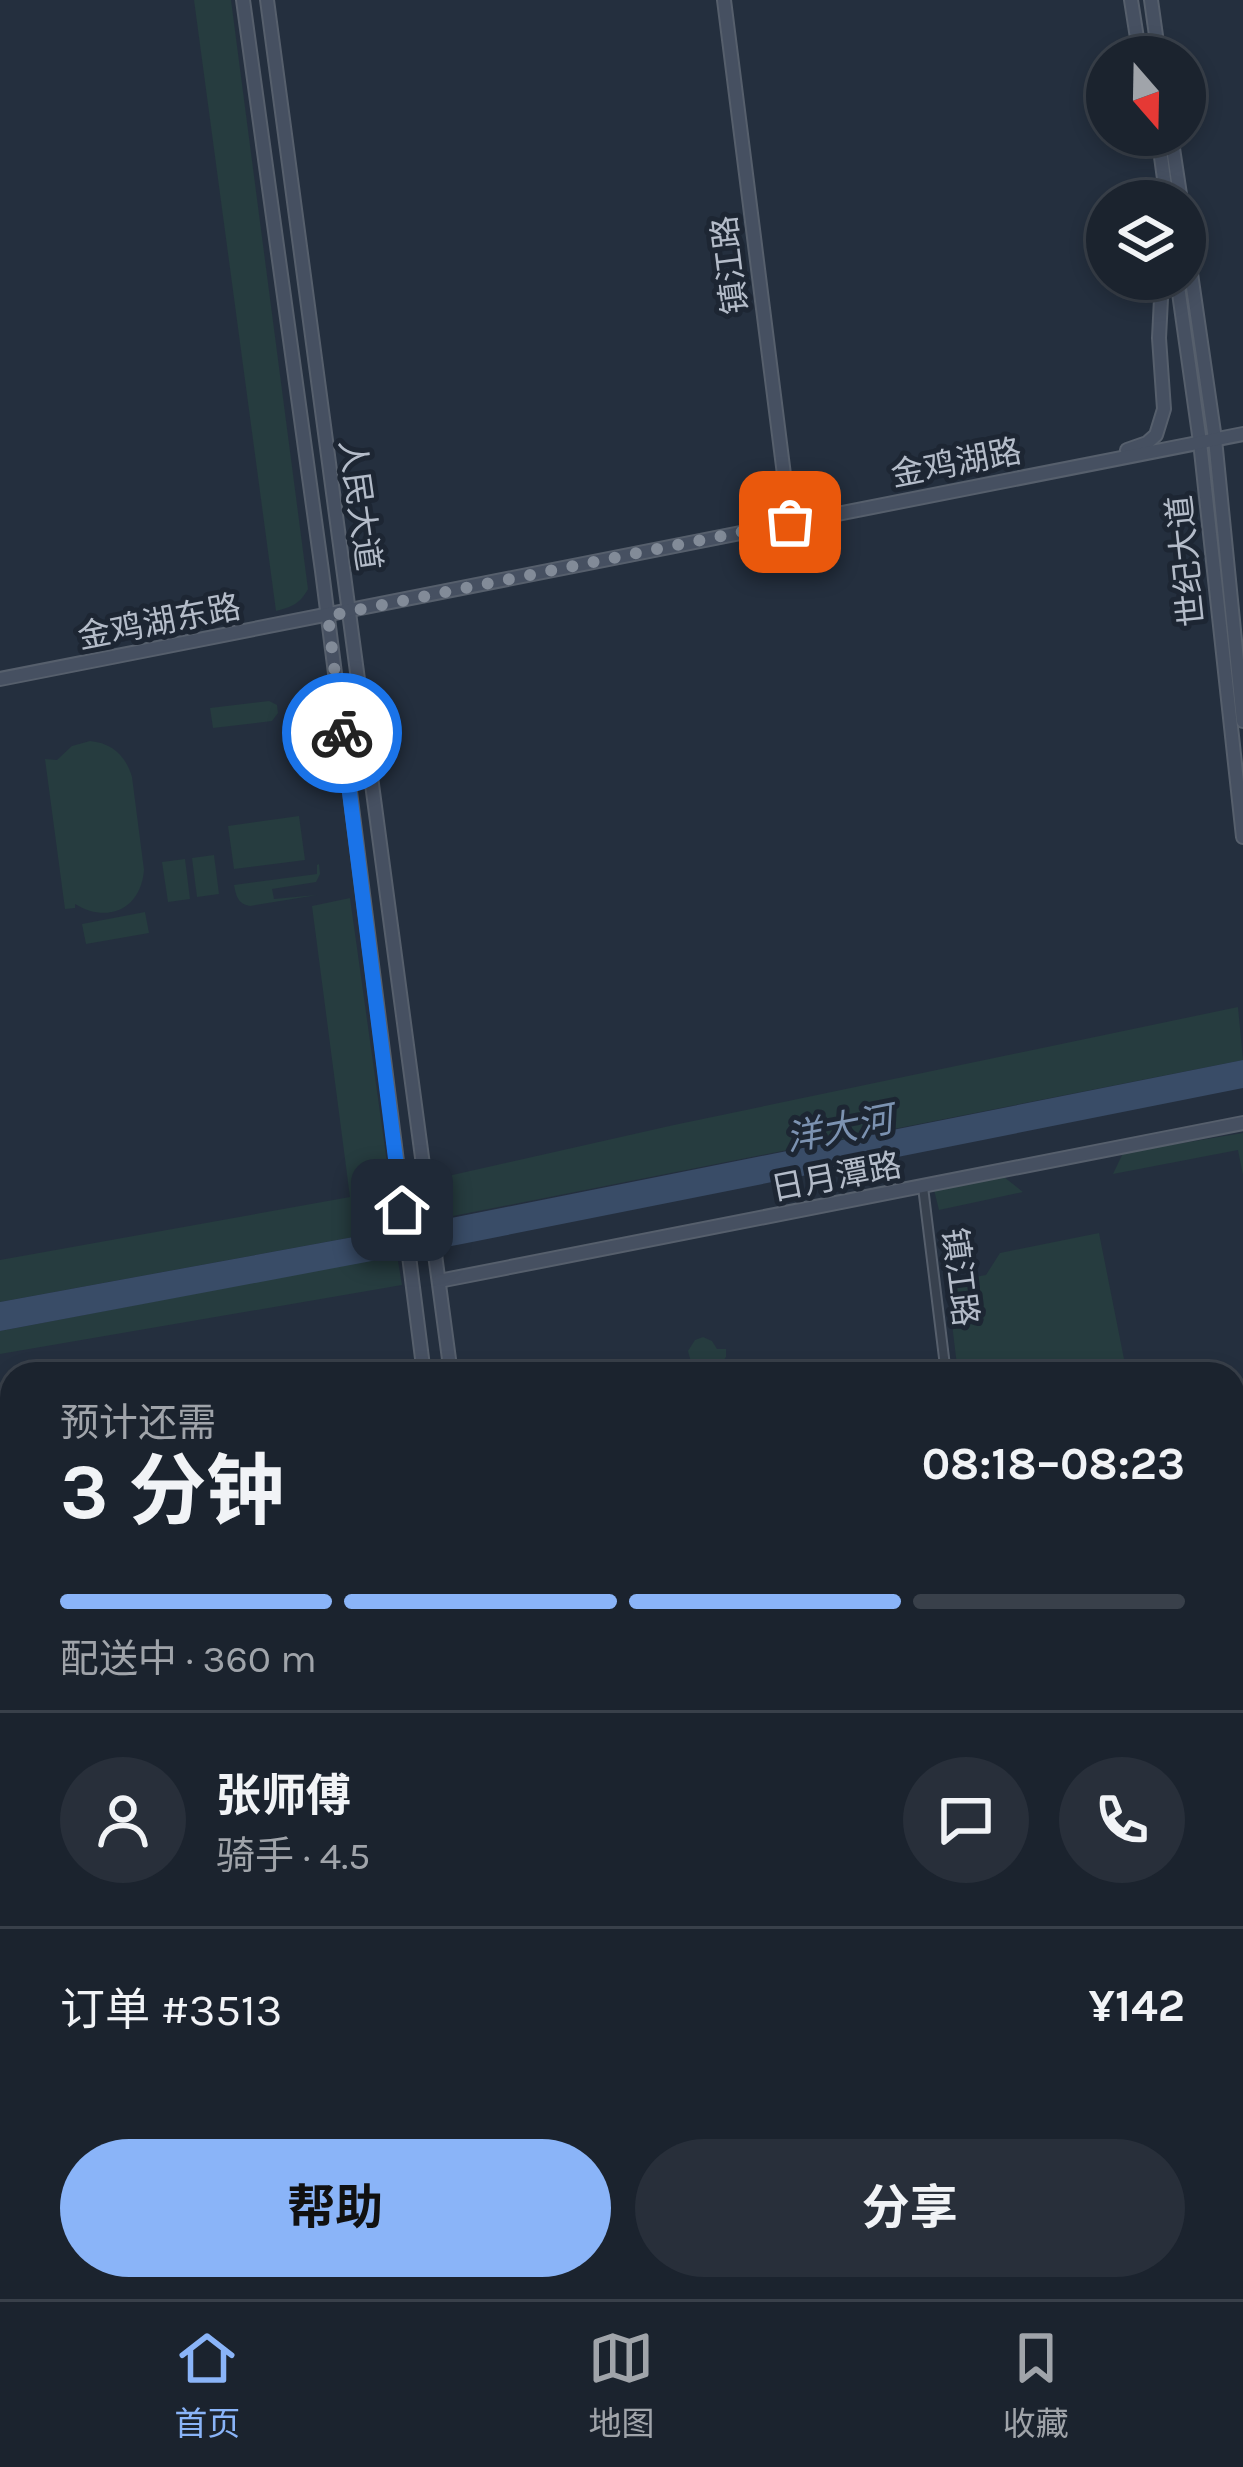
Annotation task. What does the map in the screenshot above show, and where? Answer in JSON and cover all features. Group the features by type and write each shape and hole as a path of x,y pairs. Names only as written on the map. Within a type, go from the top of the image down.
{"street":[{"name":"人民大道","path":"243,0 328,616 422,1362"},
{"name":"人民大道","path":"267,0 449,1362"},
{"name":"镇江路","path":"724,0 790,522"},
{"path":"1131,0 1137,36"},
{"path":"1151,0 1157,36"},
{"path":"1092,463 1148,443 1156,435 1164,409 1161,300"},
{"name":"世纪大道","path":"1182,300 1207,441 1243,721"},
{"name":"世纪大道","path":"1192,300 1243,837"},
{"name":"金鸡湖路","path":"328,616 1243,434"},
{"path":"318,541 331,545 338,538"},
{"name":"金鸡湖东路","path":"0,679 328,616"},
{"path":"336,681 344,670 356,676"},
{"name":"日月潭路","path":"439,1281 1243,1123"},
{"name":"镇江路","path":"923,1187 945,1362"}],"green space":[{"path":"194,0 231,0 308,589 295,604 276,611"},
{"path":"269,701 277,705 272,721 213,728 210,708"},
{"path":"90,741 122,757 132,777 144,870 137,895 111,912 75,904 65,909 45,759 57,760 72,746"},
{"path":"299,816 305,860 234,869 228,826"},
{"path":"214,855 219,894 197,897 192,858"},
{"path":"185,859 190,899 168,902 162,862"},
{"path":"319,864 316,882 272,889 274,899 317,895 250,906 237,896 234,885 317,874"},
{"path":"350,898 396,1227 0,1302 0,1260 350,1197 312,906"},
{"path":"145,912 149,933 86,944 82,924"},
{"path":"1238,1007 1243,1060 453,1216 448,1176"},
{"path":"1243,1133 1243,1175 1238,1150 1113,1174 1123,1153"},
{"path":"1004,1177 1023,1192 939,1210 934,1190"},
{"path":"1099,1233 1125,1362 957,1362 947,1282 986,1275 1000,1253"},
{"path":"397,1255 402,1285 0,1354 0,1331"},
{"path":"695,1340 712,1341 717,1349 726,1349 726,1357 722,1362 691,1362 688,1351"}],"water":[{"path":"1243,1060 1243,1088 0,1331 0,1302 386,1231"}],"pier":[{"path":"444,1215 450,1250 391,1260 386,1225"}],"way so far":[{"path":"342,733 328,616 790,522"}],"route":[{"path":"342,733 402,1210"}],"water label":[{"name":"洋大河","path":"839,1128"}]}
